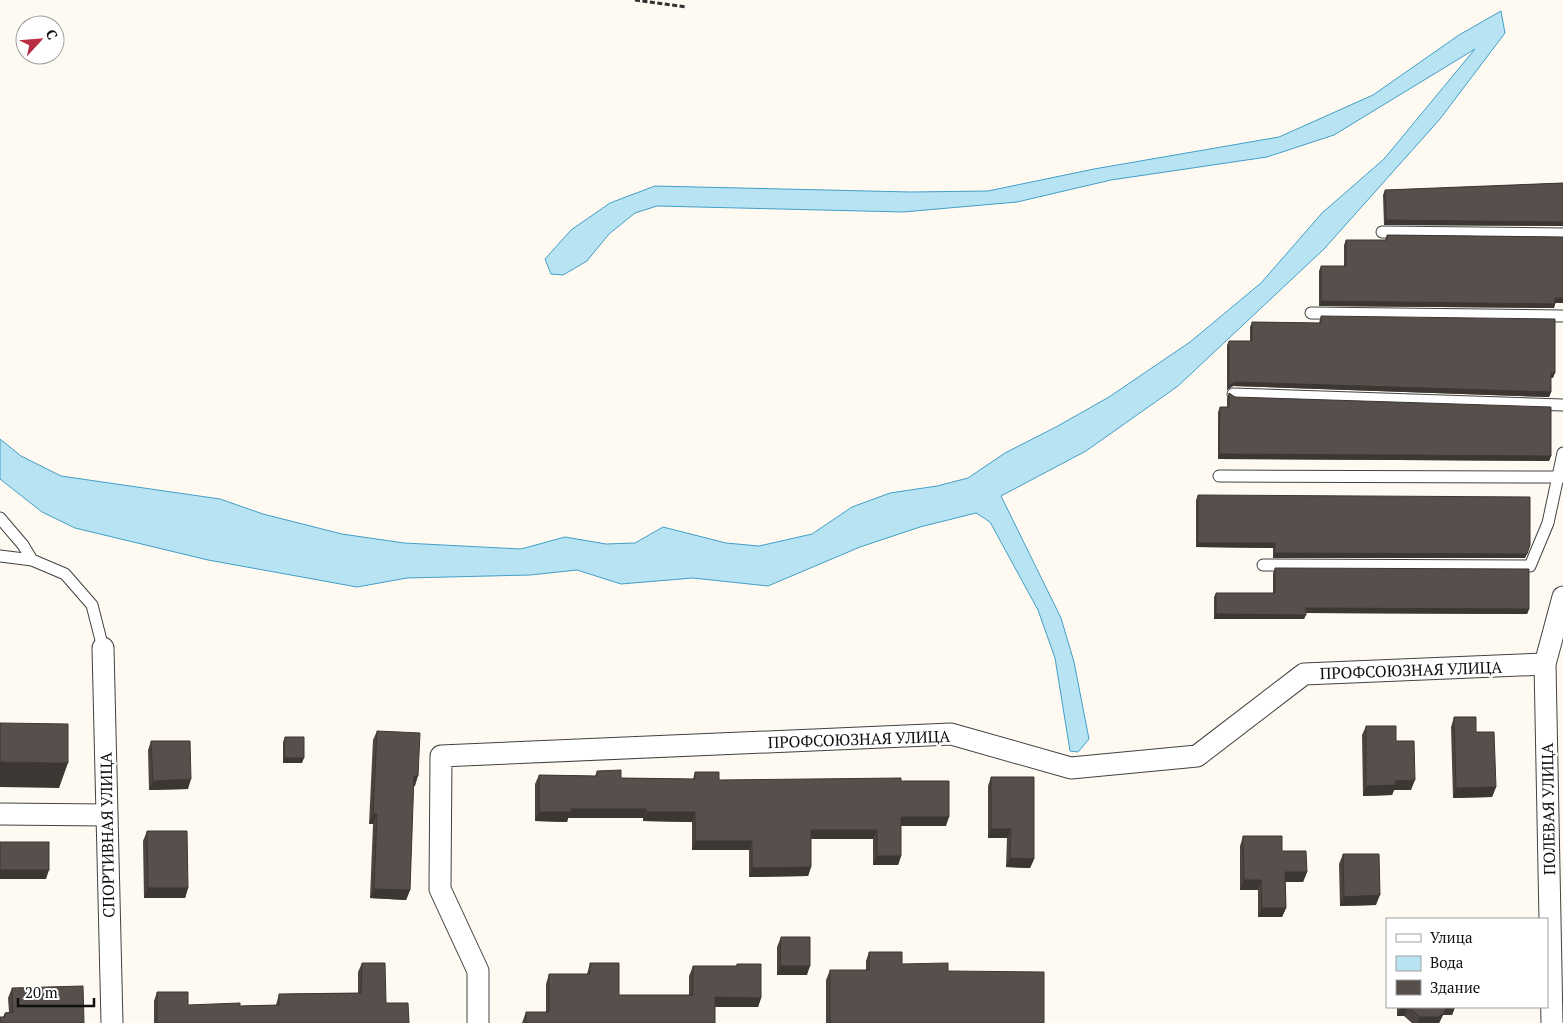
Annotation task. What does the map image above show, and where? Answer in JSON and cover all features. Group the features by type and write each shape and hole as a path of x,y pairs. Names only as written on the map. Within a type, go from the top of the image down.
{"street":[{"name":"ПОЛЕВАЯ УЛИЦА","path":"1552,1023 1557,975 1545,664 1563,597"},
{"name":"СПОРТИВНАЯ УЛИЦА","path":"103,648 112,1023"},
{"name":"ПРОФСОЮЗНАЯ УЛИЦА","path":"478,1023 478,971 440,889 441,756 951,734 1071,768 1197,756 1304,674 1545,664"},
{"path":"0,814 106,815"}],"lane":[{"path":"1382,232 1563,234"},
{"path":"1311,313 1563,316"},
{"path":"1233,394 1563,405"},
{"path":"1262,566 1530,566 1548,523 1560,478 1563,453"},
{"path":"1219,476 1560,478"},
{"path":"0,518 23,545 32,560"},
{"path":"0,556 32,560 65,574 92,605 103,648"}],"path":[{"path":"635,0 688,7"}],"water":[{"path":"1501,11 1505,33 1440,119 1324,249 1178,386 1086,451 1001,496 1061,618 1074,662 1089,739 1078,752 1070,751 1055,658 1038,610 990,522 976,513 920,527 860,547 768,586 693,578 621,584 577,570 530,575 407,578 357,587 208,560 75,528 42,512 0,479 0,439 21,456 61,476 220,499 263,514 342,534 404,543 521,549 565,537 606,544 635,543 663,527 726,543 759,546 812,534 852,507 890,493 937,486 968,478 1005,453 1109,397 1190,342 1261,283 1322,213 1384,159 1475,49 1334,135 1267,157 1111,180 1017,202 903,212 657,206 635,213 609,234 587,261 563,275 551,274 545,259 571,230 610,203 655,186 911,192 988,191 1094,169 1279,137 1373,95 1459,35"}],"building":[{"path":"1563,183 1563,222 1386,220 1385,190"},
{"path":"1387,235 1563,237 1563,298 1555,298 1555,304 1321,301 1321,266 1346,266 1346,240 1387,240"},
{"path":"1321,316 1555,319 1555,373 1551,373 1551,392 1235,382 1229,385 1229,341 1252,341 1252,322 1321,323"},
{"path":"1229,393 1235,397 1551,407 1551,456 1219,454 1220,407 1229,407"},
{"path":"1198,495 1530,497 1530,545 1527,554 1275,553 1275,543 1198,543"},
{"path":"1275,568 1529,569 1529,609 1306,608 1306,615 1216,614 1216,593 1275,593"},
{"path":"1454,717 1476,717 1476,732 1494,732 1496,787 1456,788"},
{"path":"0,723 68,724 68,763 0,762"},
{"path":"1366,726 1396,726 1396,741 1414,741 1415,780 1395,781 1396,785 1366,786"},
{"path":"377,731 420,733 418,776 414,776 410,890 374,889 377,814 373,814"},
{"path":"285,737 304,737 304,758 284,758"},
{"path":"151,741 190,741 191,779 153,781"},
{"path":"621,770 621,778 695,779 695,772 719,772 719,780 901,778 901,781 949,781 949,817 901,817 901,856 877,856 877,830 811,830 811,867 752,868 752,841 695,841 695,812 646,812 646,809 571,809 571,812 539,812 539,775 597,776 597,771"},
{"path":"991,777 1034,777 1034,859 1010,858 1011,829 991,829"},
{"path":"147,831 187,831 188,888 148,888"},
{"path":"1243,836 1282,836 1282,851 1306,851 1307,872 1285,872 1286,908 1262,908 1261,880 1244,880"},
{"path":"0,842 49,842 49,870 0,870"},
{"path":"1343,854 1379,854 1380,895 1344,897"},
{"path":"781,937 810,937 810,966 780,966"},
{"path":"869,952 902,952 902,964 948,963 948,971 1044,972 1044,1023 830,1023 830,970 869,970"},
{"path":"362,963 385,963 386,1003 408,1003 409,1023 157,1023 157,992 188,992 188,1005 240,1003 240,1006 279,1005 279,994 361,993"},
{"path":"590,963 619,963 619,995 693,995 693,966 761,964 761,998 715,997 715,1023 526,1023 526,1012 549,1012 549,974 590,974"},
{"path":"83,986 84,1023 0,1023 0,1017 5,1017 5,1013 13,1012 12,988"},
{"path":"1409,1008 1446,1008 1444,1013 1438,1017 1420,1017"}]}
